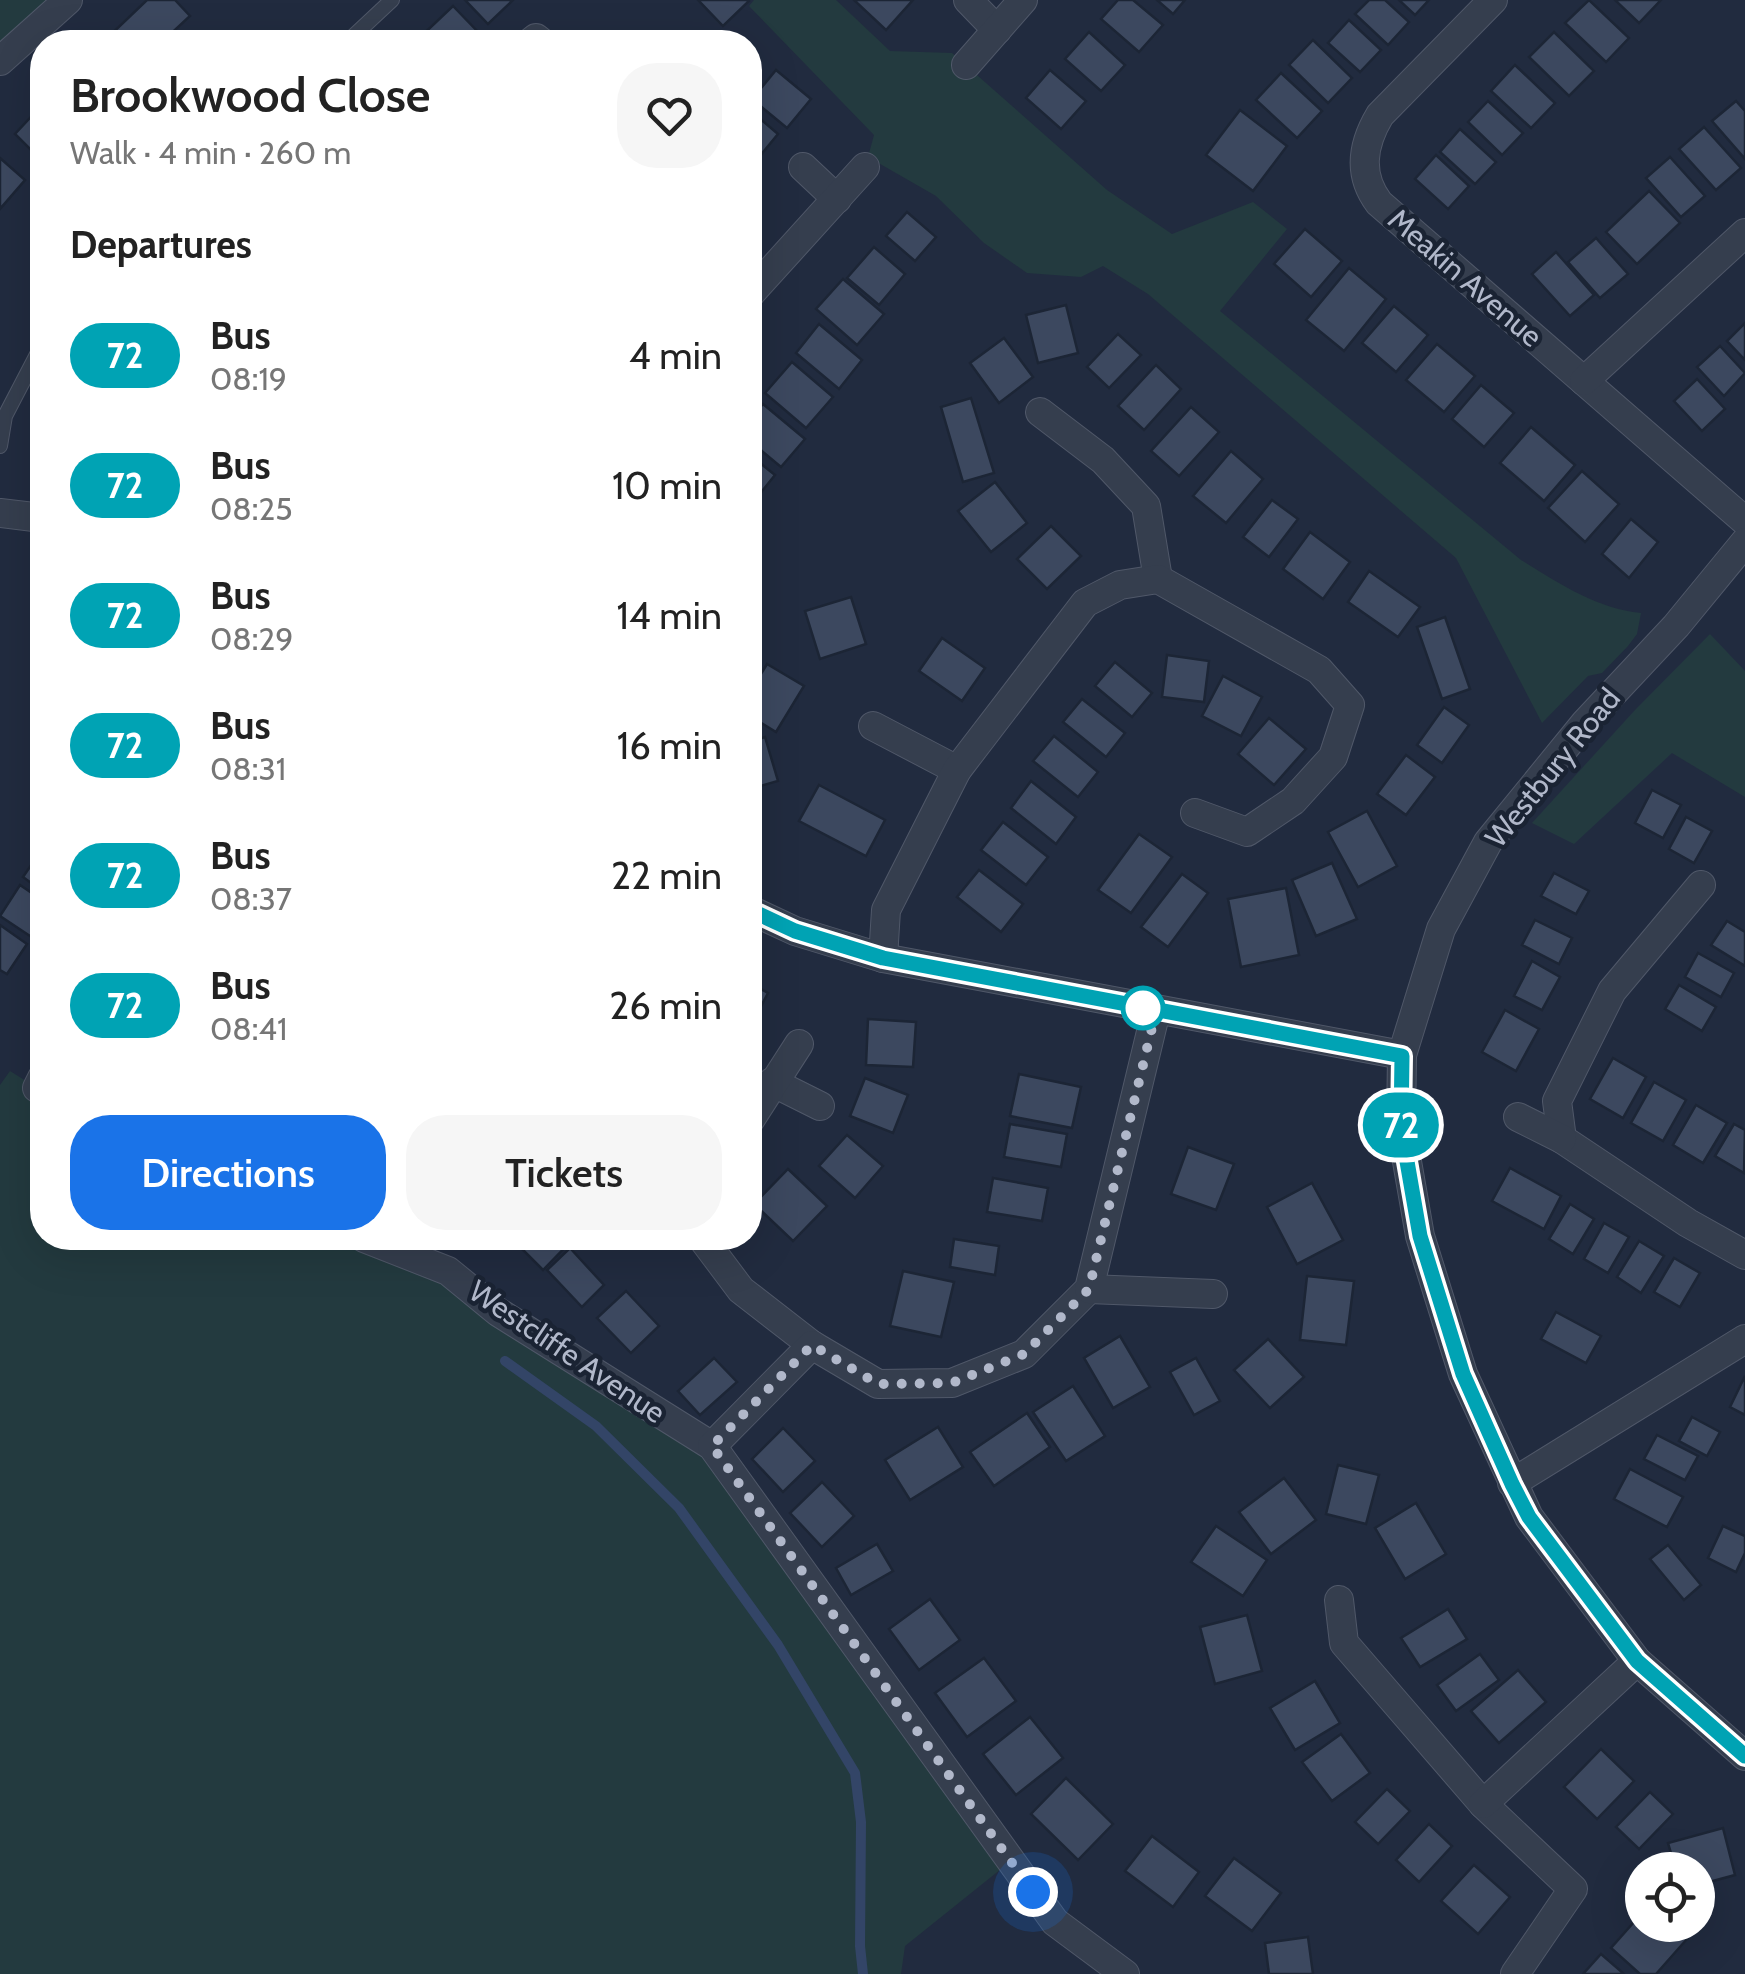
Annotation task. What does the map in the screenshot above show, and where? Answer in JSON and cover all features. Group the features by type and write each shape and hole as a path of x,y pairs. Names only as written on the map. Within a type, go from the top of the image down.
{"street":[{"path":"35,30 68,0"},
{"path":"968,0 997,30"},
{"path":"966,65 1023,0"},
{"name":"Meakin Avenue","path":"1493,0 1380,116 1369,133 1364,154 1368,180 1380,204 1745,521"},
{"path":"0,61 30,34"},
{"path":"803,167 836,199"},
{"path":"762,281 865,167"},
{"path":"1584,381 1745,232"},
{"path":"1040,412 1103,460 1146,506 1158,579"},
{"path":"0,513 30,517"},
{"name":"Westbury Road","path":"1745,542 1676,626 1585,722 1488,842 1441,929 1402,1056 1401,1127 1420,1236 1463,1374 1529,1517 1637,1661 1745,1756"},
{"path":"883,958 886,910 956,770 1085,602 1120,585 1158,579 1319,670 1350,704 1333,757 1293,801 1247,832 1195,814"},
{"path":"873,726 956,770"},
{"path":"1562,1139 1556,1101 1612,991 1701,885"},
{"path":"762,916 795,931 883,958 1402,1056"},
{"path":"711,1250 741,1290 812,1345 878,1384 952,1383 1024,1354 1089,1289 1156,1011"},
{"path":"762,1099 799,1044"},
{"path":"772,1082 820,1106"},
{"path":"1518,1117 1562,1139 1688,1224 1745,1255"},
{"name":"Westcliffe Avenue","path":"394,1250 448,1272 498,1312 712,1446 1055,1922 1125,1974"},
{"path":"1089,1289 1214,1294"},
{"path":"1512,1484 1745,1340"},
{"path":"712,1446 812,1345"},
{"path":"1339,1600 1344,1643 1483,1804 1574,1889 1515,1974"},
{"path":"1483,1804 1637,1661"}],"lane":[{"path":"360,30 392,0"},
{"path":"0,446 5,416 30,368"}],"green space":[{"path":"0,0 68,0 30,30 0,61"},
{"path":"754,0 836,0 890,51 952,53 1107,190 1172,234 1253,202 1287,229 1220,311 1521,560 1593,601 1641,613 1637,634 1602,673 1588,676 1542,723 1456,558 1148,294 1103,266 1081,277 1027,273 984,243 936,196 868,157 874,135 749,6"},
{"path":"1710,634 1745,671 1745,797 1672,753 1574,844 1532,823 1635,710"},
{"path":"10,1071 30,1084 30,1250 395,1250 448,1271 712,1446 1011,1861 905,1946 901,1974 0,1974 0,1085"}],"building":[{"path":"147,0 175,0 190,16 175,30 116,30"},
{"path":"465,0 513,0 488,24"},
{"path":"698,0 749,0 749,1 723,26"},
{"path":"854,0 913,0 886,30"},
{"path":"1118,0 1133,0 1163,25 1139,52 1101,19"},
{"path":"1157,0 1185,0 1173,14"},
{"path":"1369,0 1385,0 1409,22 1388,45 1355,14"},
{"path":"1399,0 1429,0 1415,15"},
{"path":"1589,0 1629,38 1606,62 1565,23"},
{"path":"1615,0 1661,0 1639,23"},
{"path":"453,6 476,30 428,30"},
{"path":"1349,20 1381,50 1360,72 1328,43"},
{"path":"1089,32 1125,65 1101,91 1065,59"},
{"path":"1554,32 1594,71 1569,96 1529,57"},
{"path":"1313,40 1352,78 1328,103 1289,65"},
{"path":"1515,65 1555,103 1531,128 1491,91"},
{"path":"776,70 811,99 787,128 762,107 762,87"},
{"path":"1050,70 1086,101 1061,129 1026,98"},
{"path":"1281,73 1322,111 1297,138 1256,100"},
{"path":"1488,101 1523,133 1502,155 1468,122"},
{"path":"1736,101 1745,111 1745,159 1712,121"},
{"path":"1240,110 1287,146 1253,191 1206,155"},
{"path":"30,118 30,149 15,134"},
{"path":"762,120 778,134 762,153"},
{"path":"1704,127 1741,168 1716,190 1679,149"},
{"path":"1460,129 1496,162 1475,184 1440,152"},
{"path":"1436,155 1469,186 1448,209 1415,179"},
{"path":"1670,157 1705,196 1681,217 1646,178"},
{"path":"0,158 25,180 0,209"},
{"path":"1649,191 1680,223 1637,264 1606,232"},
{"path":"907,212 936,237 915,261 886,236"},
{"path":"1305,229 1342,261 1311,297 1274,264"},
{"path":"1596,238 1628,274 1600,298 1568,262"},
{"path":"874,247 905,274 879,305 847,278"},
{"path":"1556,252 1594,295 1570,316 1532,274"},
{"path":"1349,268 1386,299 1344,351 1306,320"},
{"path":"843,279 884,314 857,345 816,309"},
{"path":"1066,305 1078,353 1038,363 1026,315"},
{"path":"1394,306 1428,335 1396,372 1362,343"},
{"path":"1745,323 1745,360 1727,341"},
{"path":"819,324 862,360 839,389 796,353"},
{"path":"1118,334 1141,355 1109,388 1087,367"},
{"path":"1004,338 1033,377 999,403 970,363"},
{"path":"1437,344 1475,376 1444,412 1406,380"},
{"path":"1720,346 1745,373 1724,396 1697,367"},
{"path":"792,362 833,397 806,428 765,393"},
{"path":"1156,365 1181,389 1144,430 1118,406"},
{"path":"1697,379 1725,409 1702,431 1674,401"},
{"path":"1481,385 1514,413 1484,447 1452,419"},
{"path":"971,398 994,473 963,482 941,407"},
{"path":"762,405 805,439 781,467 762,451"},
{"path":"1191,407 1219,432 1179,476 1151,451"},
{"path":"1531,427 1575,465 1544,501 1500,463"},
{"path":"1231,451 1263,479 1226,523 1193,496"},
{"path":"762,465 775,475 762,491"},
{"path":"1582,471 1619,504 1585,542 1548,508"},
{"path":"995,482 1027,523 991,552 958,511"},
{"path":"1272,500 1298,519 1269,557 1243,537"},
{"path":"1631,519 1658,542 1629,578 1602,554"},
{"path":"1051,526 1081,556 1047,589 1017,559"},
{"path":"1310,532 1350,562 1323,599 1283,569"},
{"path":"1369,571 1420,607 1398,637 1348,602"},
{"path":"851,597 866,644 820,659 805,611"},
{"path":"1445,617 1470,689 1442,699 1417,627"},
{"path":"942,638 985,668 962,701 919,671"},
{"path":"1167,655 1209,661 1204,702 1162,697"},
{"path":"1115,662 1152,693 1132,717 1095,686"},
{"path":"767,664 804,686 776,732 762,723 762,672"},
{"path":"1223,676 1262,697 1241,736 1202,716"},
{"path":"1082,699 1125,733 1106,757 1063,722"},
{"path":"1444,707 1469,725 1442,763 1417,745"},
{"path":"1269,718 1306,749 1274,785 1238,754"},
{"path":"1054,736 1098,772 1078,797 1033,761"},
{"path":"765,737 778,781 762,786"},
{"path":"1406,755 1435,777 1406,815 1377,794"},
{"path":"1031,781 1076,817 1056,844 1011,808"},
{"path":"819,785 885,820 866,856 799,821"},
{"path":"1652,790 1681,805 1663,838 1635,823"},
{"path":"1367,811 1397,866 1358,887 1328,832"},
{"path":"1686,817 1712,831 1694,863 1669,849"},
{"path":"1003,822 1048,857 1026,885 981,850"},
{"path":"1139,834 1172,857 1131,913 1098,890"},
{"path":"1332,863 1357,919 1316,936 1292,880"},
{"path":"979,870 1023,904 1001,932 957,897"},
{"path":"1554,873 1589,891 1576,914 1541,896"},
{"path":"1182,874 1208,893 1168,947 1141,927"},
{"path":"20,885 30,892 30,936 0,916"},
{"path":"1286,888 1299,955 1241,967 1228,899"},
{"path":"1535,920 1572,938 1559,964 1522,945"},
{"path":"1727,921 1745,932 1745,966 1711,945"},
{"path":"0,925 27,944 7,974 0,970"},
{"path":"1698,953 1734,973 1721,997 1685,977"},
{"path":"1532,961 1560,977 1542,1010 1514,996"},
{"path":"1679,985 1716,1007 1702,1031 1665,1009"},
{"path":"1505,1010 1539,1029 1516,1071 1482,1052"},
{"path":"868,1019 916,1022 913,1067 866,1065"},
{"path":"1613,1058 1646,1077 1623,1118 1590,1099"},
{"path":"1019,1074 1081,1087 1072,1128 1010,1116"},
{"path":"865,1078 908,1095 893,1133 850,1116"},
{"path":"1654,1082 1686,1100 1663,1141 1631,1123"},
{"path":"1696,1105 1727,1123 1703,1163 1673,1145"},
{"path":"1010,1124 1067,1134 1061,1167 1004,1157"},
{"path":"1734,1124 1745,1130 1744,1173 1715,1156"},
{"path":"847,1135 883,1166 855,1198 819,1166"},
{"path":"1188,1147 1234,1164 1216,1210 1171,1194"},
{"path":"1510,1168 1561,1196 1544,1229 1492,1201"},
{"path":"788,1169 827,1206 793,1241 762,1212 762,1196"},
{"path":"993,1178 1048,1188 1042,1221 987,1212"},
{"path":"1312,1183 1343,1240 1297,1264 1267,1207"},
{"path":"1570,1204 1594,1219 1573,1254 1549,1239"},
{"path":"1604,1223 1629,1237 1608,1273 1584,1259"},
{"path":"954,1239 999,1246 995,1275 950,1267"},
{"path":"1639,1241 1664,1256 1641,1293 1617,1277"},
{"path":"523,1250 562,1250 543,1270"},
{"path":"572,1250 604,1285 582,1307 547,1270"},
{"path":"1674,1258 1700,1273 1680,1307 1654,1292"},
{"path":"903,1271 954,1282 941,1337 890,1326"},
{"path":"1307,1276 1354,1281 1346,1345 1300,1340"},
{"path":"626,1291 659,1326 631,1353 597,1318"},
{"path":"1556,1312 1601,1336 1586,1363 1541,1339"},
{"path":"1120,1336 1150,1387 1113,1408 1084,1358"},
{"path":"1268,1339 1304,1377 1270,1408 1234,1370"},
{"path":"714,1358 737,1382 700,1415 678,1391"},
{"path":"1196,1358 1220,1401 1194,1415 1170,1372"},
{"path":"1745,1376 1745,1415 1730,1407"},
{"path":"1073,1386 1105,1436 1066,1461 1033,1412"},
{"path":"1027,1413 1050,1447 994,1486 970,1452"},
{"path":"1692,1417 1720,1432 1707,1456 1679,1441"},
{"path":"938,1427 963,1467 910,1500 885,1460"},
{"path":"783,1428 815,1461 783,1492 752,1459"},
{"path":"1657,1435 1698,1456 1685,1480 1644,1459"},
{"path":"1338,1465 1379,1475 1366,1524 1326,1514"},
{"path":"1630,1469 1683,1497 1667,1527 1614,1499"},
{"path":"1284,1478 1316,1520 1271,1554 1239,1512"},
{"path":"822,1482 854,1516 822,1547 790,1513"},
{"path":"1416,1503 1446,1554 1405,1579 1375,1528"},
{"path":"1216,1526 1267,1560 1243,1596 1191,1562"},
{"path":"1723,1526 1745,1536 1745,1553 1736,1572 1708,1558"},
{"path":"877,1544 893,1571 851,1595 836,1568"},
{"path":"1668,1545 1701,1585 1684,1600 1650,1559"},
{"path":"930,1599 960,1640 919,1670 889,1629"},
{"path":"1448,1609 1467,1639 1420,1667 1401,1638"},
{"path":"1247,1615 1262,1671 1215,1684 1200,1627"},
{"path":"1480,1654 1499,1680 1456,1711 1437,1685"},
{"path":"984,1658 1016,1701 967,1737 935,1693"},
{"path":"1518,1670 1546,1702 1499,1743 1471,1711"},
{"path":"1315,1681 1340,1723 1295,1750 1270,1708"},
{"path":"1030,1717 1063,1758 1016,1795 983,1754"},
{"path":"1341,1734 1370,1773 1332,1801 1302,1762"},
{"path":"1601,1749 1634,1781 1597,1819 1564,1787"},
{"path":"1066,1778 1113,1824 1078,1860 1031,1814"},
{"path":"1387,1789 1410,1811 1378,1844 1355,1822"},
{"path":"1650,1792 1673,1814 1639,1849 1616,1827"},
{"path":"1429,1824 1452,1846 1419,1882 1396,1860"},
{"path":"1723,1828 1735,1875 1715,1880 1715,1852 1671,1852 1668,1843"},
{"path":"1152,1836 1199,1872 1173,1907 1125,1871"},
{"path":"1234,1858 1281,1893 1252,1931 1205,1896"},
{"path":"1474,1865 1510,1897 1478,1934 1441,1901"},
{"path":"1625,1932 1625,1942 1684,1942 1656,1974 1640,1974 1611,1948"},
{"path":"1308,1937 1313,1974 1269,1974 1265,1943"},
{"path":"1601,1954 1624,1974 1583,1974"}],"waterway":[{"path":"505,1361 596,1426 679,1508 778,1645 855,1773 861,1822 863,1974"}],"bus line":[{"name":"72","path":"762,916 795,931 883,958 1402,1056 1401,1127 1420,1236 1463,1374 1512,1484 1529,1517 1637,1661 1745,1756"}],"route":[{"path":"1033,1892 712,1446 812,1345 878,1384 952,1383 1024,1354 1089,1289 1156,1011 1143,1008"}]}
